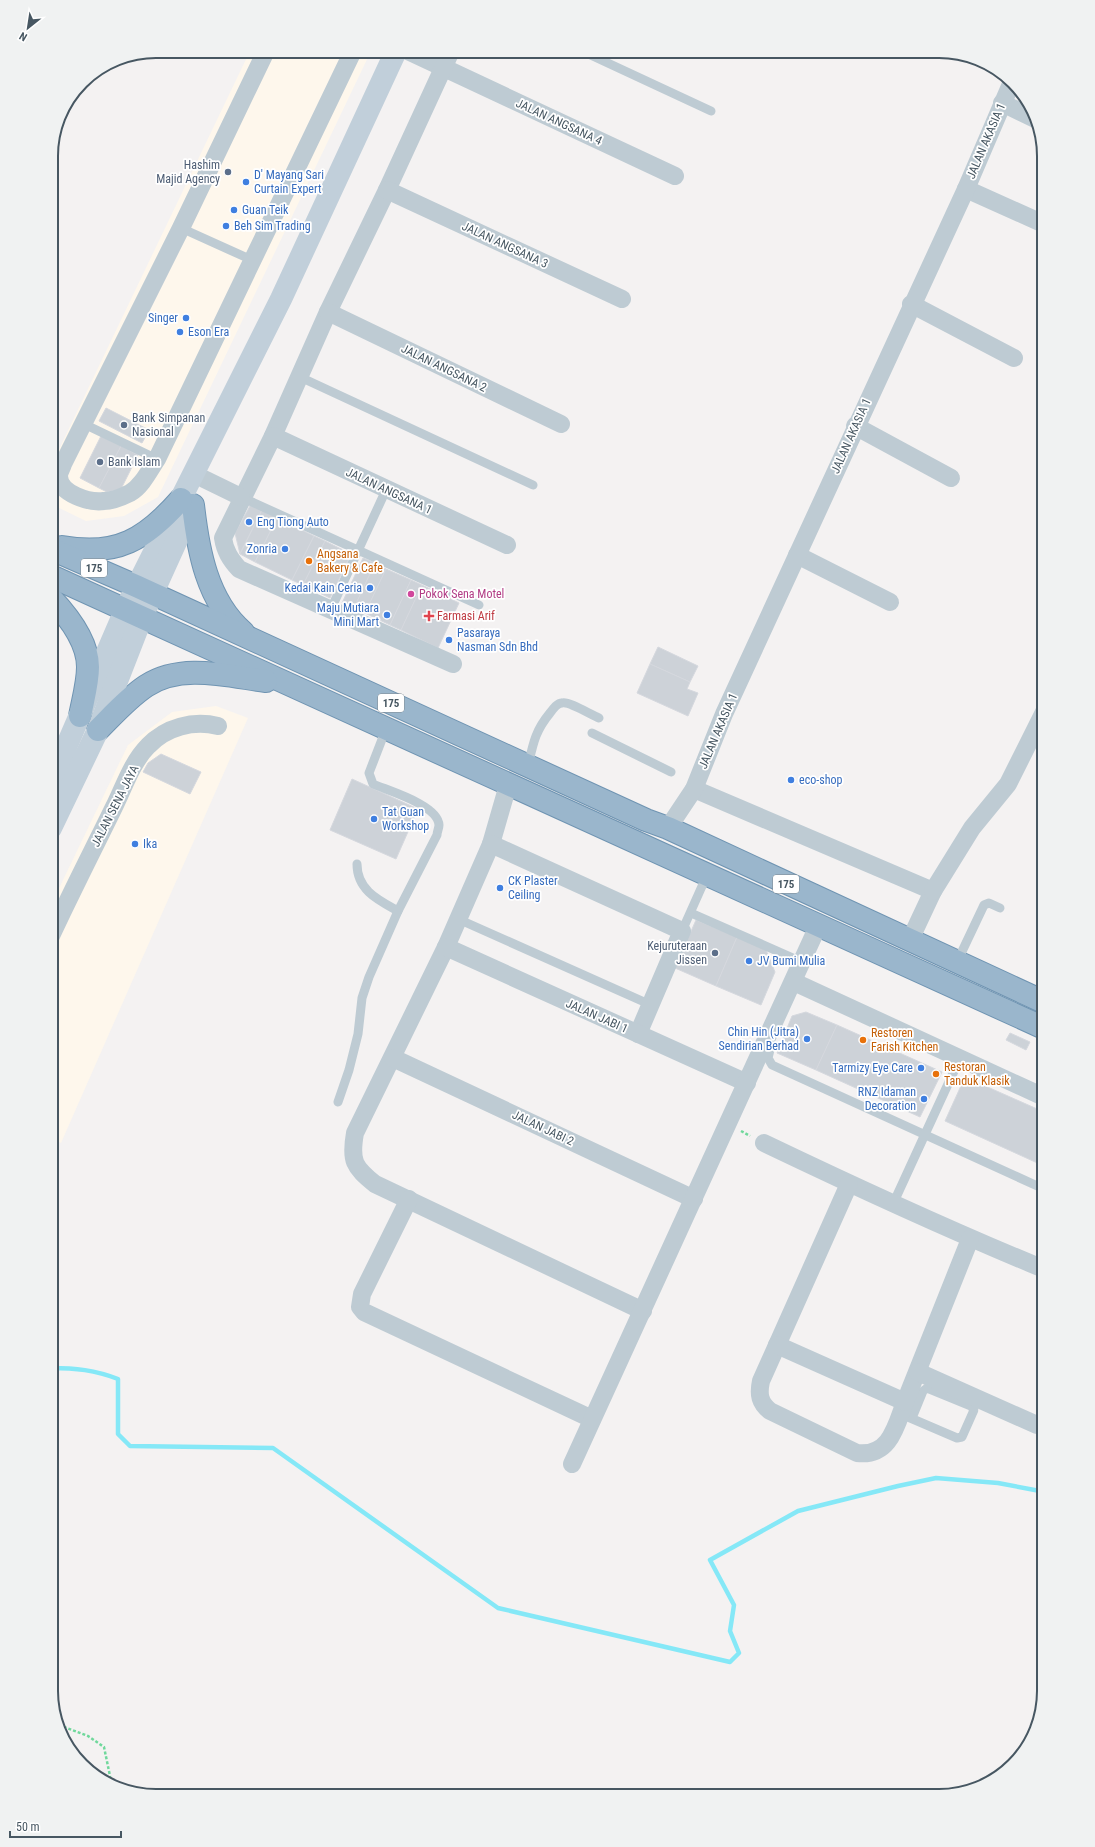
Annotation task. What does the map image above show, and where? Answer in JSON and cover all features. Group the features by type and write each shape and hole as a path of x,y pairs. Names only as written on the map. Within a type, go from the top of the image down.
{"highway":[{"path":"58,546 77,550 96,550 118,546 135,539 161,522 187,502 200,552 220,606 232,622 253,641"},
{"name":"175","path":"58,552 646,820 668,828 957,962 1037,995"},
{"name":"175","path":"58,579 1037,1025"},
{"path":"58,607 75,628 83,647 88,667 80,716"},
{"path":"98,730 146,686 165,677 183,673 209,673 287,683"}],"main road":[{"path":"58,754 134,613 393,58"},
{"path":"187,502 204,479 281,299"},
{"path":"58,813 98,730 134,613"}],"street":[{"path":"263,58 181,228 63,464 59,476 62,485 72,494 103,502 118,498 131,492 142,482 157,459 350,58"},
{"name":"JALAN ANGSANA 4","path":"423,58 675,176"},
{"path":"448,58 388,190 328,312 300,377 241,496 223,538 225,550 230,560 239,569 453,664"},
{"name":"JALAN AKASIA 1","path":"668,828 694,789 724,714 911,304 966,189 1009,87"},
{"path":"1002,103 1029,116"},
{"path":"966,189 1037,221"},
{"name":"JALAN ANGSANA 3","path":"388,190 622,299"},
{"path":"911,304 1014,358"},
{"name":"JALAN ANGSANA 2","path":"328,312 561,424"},
{"path":"855,426 951,478"},
{"name":"JALAN ANGSANA 1","path":"272,436 506,545"},
{"path":"204,479 241,496"},
{"path":"797,555 890,602"},
{"name":"JALAN SENA JAYA","path":"58,922 129,777 148,746 171,730 188,724 206,723 218,726"},
{"path":"910,940 933,891 972,828 1008,784 1037,726"},
{"path":"508,785 491,844 446,947 355,1134 352,1150 355,1162 362,1173 375,1184 643,1311"},
{"path":"694,789 933,891"},
{"path":"491,844 682,931 638,1034"},
{"path":"572,1464 747,1084 796,983 802,962 818,926"},
{"name":"JALAN JABI 1","path":"446,947 747,1084"},
{"path":"796,983 1037,1094"},
{"name":"JALAN JABI 2","path":"392,1058 694,1199"},
{"path":"764,1143 849,1184 970,1239 1037,1266"},
{"path":"849,1184 777,1345 759,1390 763,1406 770,1411 857,1453 867,1454 877,1451 886,1445 906,1411 918,1372 970,1239"},
{"path":"409,1199 362,1294 360,1307 364,1312 592,1419"},
{"path":"777,1345 906,1411"},
{"path":"918,1372 1037,1424"}],"lane":[{"path":"597,58 711,111"},
{"path":"181,228 252,260"},
{"path":"300,377 533,485"},
{"path":"84,424 157,459"},
{"path":"331,609 386,490"},
{"path":"241,496 479,605"},
{"path":"528,766 535,734 547,717 559,704 563,702 569,704 599,718"},
{"path":"338,1102 358,1034 362,998 369,977 398,911 437,834 439,825 435,816 428,808 373,784 369,779 369,773 386,729"},
{"path":"592,733 671,772"},
{"path":"357,864 357,872 367,892 398,911"},
{"path":"682,931 707,875"},
{"path":"957,962 984,905 989,903 1000,908"},
{"path":"691,912 802,962"},
{"path":"458,919 651,1005"},
{"path":"796,983 768,1051 768,1058 772,1065 1037,1186"},
{"path":"893,1204 960,1058"},
{"path":"927,1388 971,1406 974,1410 962,1437 960,1438 906,1411 927,1388"}],"path":[{"path":"728,1126 764,1143"},
{"path":"65,1727 88,1736 104,1747 110,1777"}],"shaded area":[{"path":"247,58 368,58 158,497 124,516 86,521 58,507 58,451"},
{"path":"58,670 59,673 58,704"},
{"path":"216,706 248,718 61,1143 58,1142 58,890 128,745 172,712"}],"building":[{"name":"Bank Simpanan Nasional","path":"106,408 149,430 142,443 99,421"},
{"name":"Bank Islam","path":"101,436 121,446 99,488 80,478"},
{"path":"121,446 138,455 121,489 107,492 99,488"},
{"name":"Eng Tiong Auto","path":"251,504 262,510 240,554 235,533"},
{"path":"262,510 277,518 255,562 240,554"},
{"name":"Zonria","path":"277,518 314,536 292,580 255,562"},
{"name":"Angsana Bakery & Cafe","path":"314,536 325,541 303,585 292,580"},
{"path":"325,541 351,554 330,598 303,585"},
{"path":"363,558 375,563 354,608 342,603"},
{"name":"Kedai Kain Ceria","path":"375,563 386,569 365,613 354,608"},
{"path":"386,569 411,580 390,625 365,613"},
{"path":"411,580 422,585 401,630 390,625"},
{"path":"422,585 459,603 438,648 401,630"},
{"path":"658,647 698,666 690,682 650,664"},
{"path":"650,664 690,682 687,689 698,693 688,716 637,693"},
{"path":"161,754 201,772 190,794 143,772 148,763"},
{"name":"Tat Guan Workshop","path":"352,779 418,809 396,859 330,830"},
{"path":"696,920 737,937 716,986 675,968"},
{"name":"JV Bumi Mulia","path":"737,937 766,950 775,972 761,1005 716,986"},
{"name":"Chin Hin (Jitra) Sendirian Berhad","path":"806,1012 837,1025 816,1070 777,1053 792,1016"},
{"path":"837,1025 942,1072 920,1117 816,1070"},
{"path":"1010,1033 1030,1042 1026,1050 1006,1040"},
{"path":"965,1077 1037,1109 1037,1163 945,1121"}],"waterway":[{"path":"58,1368 85,1370 101,1373 118,1379 118,1434 130,1446 273,1448 498,1608 730,1662 739,1653 730,1631 734,1605 710,1560 798,1511 898,1486 936,1478 998,1483 1037,1490"}],"place":[{"name":"Hashim Majid Agency","path":"228,172"},
{"name":"D' Mayang Sari Curtain Expert","path":"246,182"},
{"name":"Guan Teik","path":"234,210"},
{"name":"Beh Sim Trading","path":"226,226"},
{"name":"Singer","path":"186,318"},
{"name":"Eson Era","path":"180,332"},
{"name":"Bank Simpanan Nasional","path":"124,425"},
{"name":"Bank Islam","path":"100,462"},
{"name":"Eng Tiong Auto","path":"249,522"},
{"name":"Zonria","path":"285,549"},
{"name":"Angsana Bakery & Cafe","path":"309,561"},
{"name":"Kedai Kain Ceria","path":"370,588"},
{"name":"Pokok Sena Motel","path":"411,594"},
{"name":"Maju Mutiara Mini Mart","path":"387,615"},
{"name":"Farmasi Arif","path":"429,616"},
{"name":"Pasaraya Nasman Sdn Bhd","path":"449,640"},
{"name":"eco-shop","path":"791,780"},
{"name":"Tat Guan Workshop","path":"374,819"},
{"name":"Ika","path":"135,844"},
{"name":"CK Plaster Ceiling","path":"500,888"},
{"name":"Kejuruteraan Jissen","path":"715,953"},
{"name":"JV Bumi Mulia","path":"749,961"},
{"name":"Chin Hin (Jitra) Sendirian Berhad","path":"807,1039"},
{"name":"Restoren Farish Kitchen","path":"863,1040"},
{"name":"Tarmizy Eye Care","path":"921,1068"},
{"name":"Restoran Tanduk Klasik","path":"936,1074"},
{"name":"RNZ Idaman Decoration","path":"924,1099"}]}
